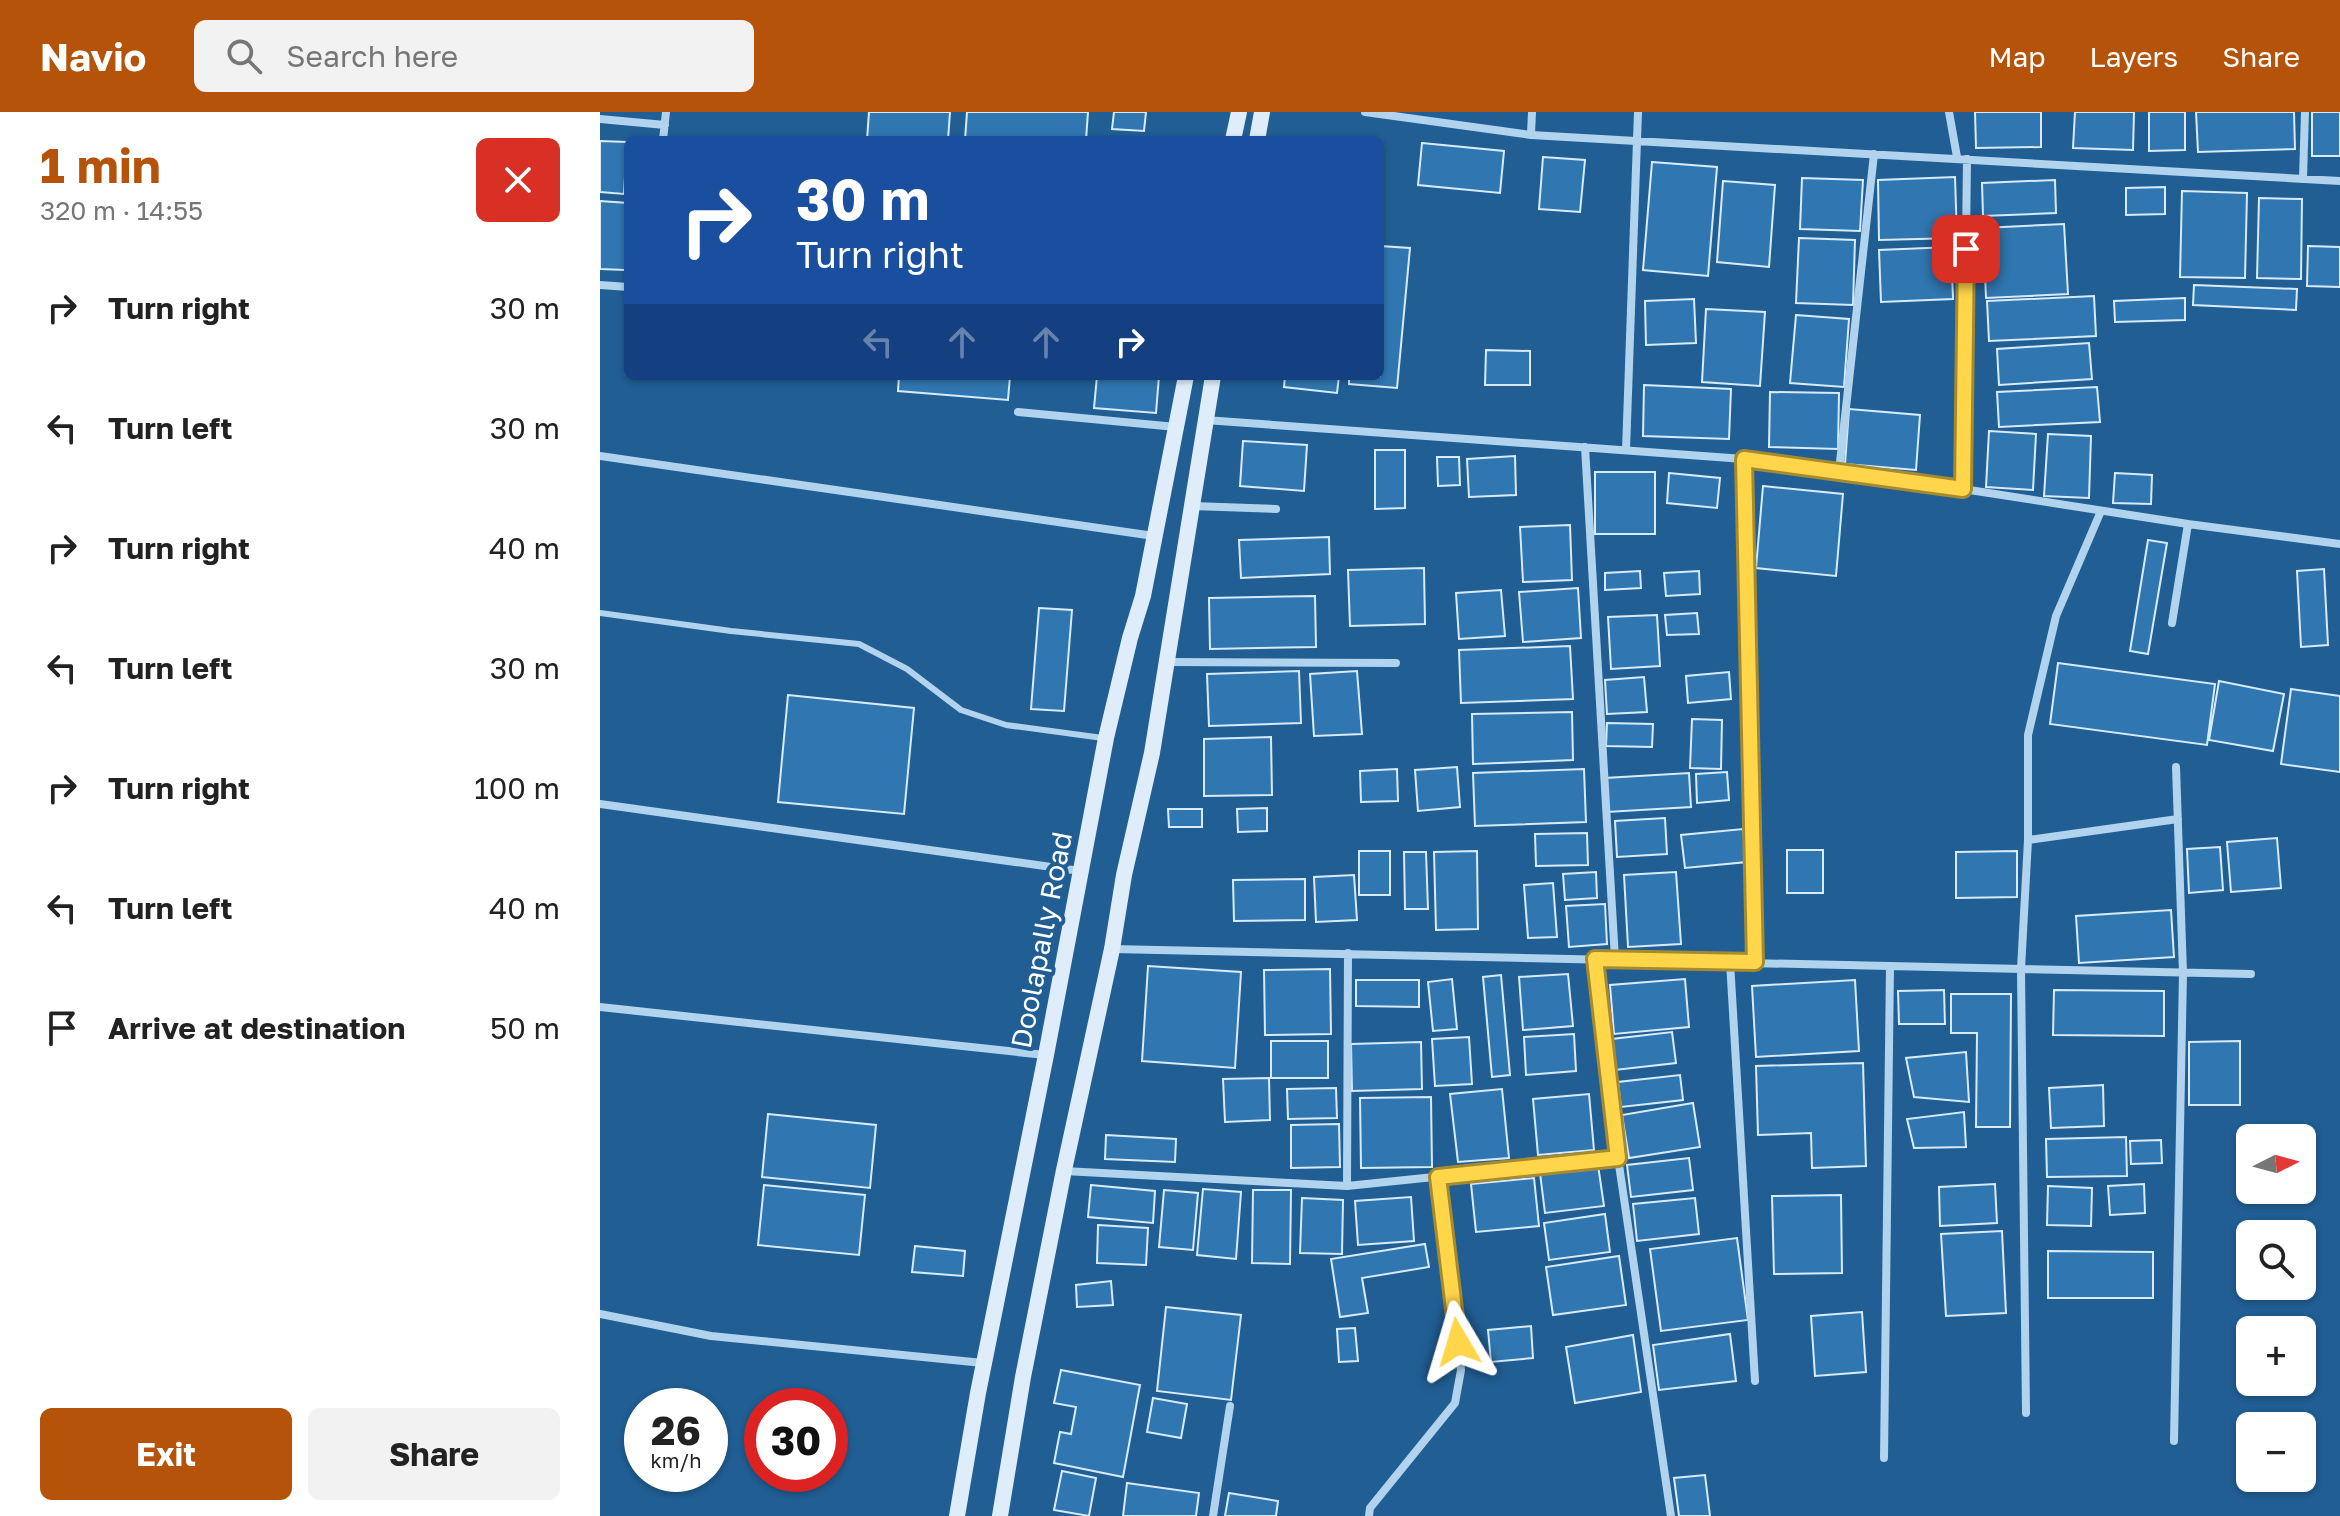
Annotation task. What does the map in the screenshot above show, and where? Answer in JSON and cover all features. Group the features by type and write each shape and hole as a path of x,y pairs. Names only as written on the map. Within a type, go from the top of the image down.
{"main road":[{"path":"1234,136 1239,112"},
{"path":"1258,136 1262,112"},
{"name":"Doolapally Road","path":"957,1516 1106,738 1143,596 1185,380"},
{"path":"1000,1516 1023,1377 1064,1170 1152,753 1212,380"}],"street":[{"path":"664,136 666,112"},
{"path":"1365,112 1531,135 2340,181"},
{"path":"1531,135 1532,112"},
{"path":"1626,450 1638,112"},
{"path":"1949,112 1957,157"},
{"path":"2303,178 2305,112"},
{"path":"600,119 665,125"},
{"path":"1839,471 1874,154"},
{"path":"1963,489 1967,159"},
{"path":"600,285 624,287"},
{"path":"1018,412 1176,427"},
{"path":"1205,420 1744,459 2340,544"},
{"path":"1585,447 1615,959"},
{"path":"600,456 1154,536"},
{"path":"1744,459 1755,962"},
{"path":"1192,506 1276,509"},
{"path":"2026,1413 2021,969 2028,840 2028,735 2056,616 2101,511"},
{"path":"2172,623 2188,524"},
{"path":"1168,662 1396,663"},
{"path":"2174,1441 2183,973 2176,767"},
{"path":"600,804 1081,871"},
{"path":"2028,840 2178,819"},
{"path":"1112,949 2251,974"},
{"path":"1347,1186 1348,953"},
{"path":"1595,959 1618,1158 1671,1516"},
{"path":"1730,962 1755,1381"},
{"path":"1884,1458 1890,966"},
{"path":"600,1007 1046,1055"},
{"path":"1064,1170 1347,1186 1618,1158"},
{"path":"1369,1516 1370,1508 1455,1403 1461,1370 1438,1177"},
{"path":"600,1314 711,1336 984,1363"},
{"path":"1213,1516 1230,1406"}],"lane":[{"path":"600,613 859,644 907,669 961,710 1006,725 1106,738"}],"building":[{"path":"869,112 950,112 948,136 867,136"},
{"path":"967,112 1088,112 1086,136 965,136"},
{"path":"1114,112 1146,112 1144,131 1112,129"},
{"path":"1975,112 2041,112 2041,147 1976,148"},
{"path":"2075,112 2134,112 2133,150 2073,148"},
{"path":"2149,112 2185,112 2185,150 2149,151"},
{"path":"2196,112 2294,112 2295,149 2198,152"},
{"path":"2312,112 2340,112 2340,156 2312,156"},
{"path":"600,141 624,142 624,194 600,192"},
{"path":"1422,143 1504,151 1500,193 1418,185"},
{"path":"1543,157 1585,160 1580,212 1539,209"},
{"path":"1652,162 1717,167 1708,276 1643,270"},
{"path":"1955,177 1957,238 1879,240 1878,180"},
{"path":"1802,178 1863,180 1860,231 1800,229"},
{"path":"2055,180 2056,213 1983,216 1982,183"},
{"path":"1723,181 1775,185 1769,267 1717,262"},
{"path":"2165,187 2165,214 2126,215 2126,188"},
{"path":"2182,191 2247,193 2245,278 2180,277"},
{"path":"2259,198 2302,199 2301,279 2257,278"},
{"path":"600,201 624,203 624,270 600,269"},
{"path":"2064,224 2068,294 1986,298 1983,228"},
{"path":"1799,238 1855,240 1853,305 1796,303"},
{"path":"1384,246 1410,248 1397,388 1349,384 1349,380 1384,380"},
{"path":"2308,246 2340,247 2340,287 2307,286"},
{"path":"1951,247 1953,299 1881,302 1879,250"},
{"path":"2194,285 2297,289 2296,310 2193,305"},
{"path":"2094,296 2096,336 1989,341 1987,301"},
{"path":"2185,298 2185,320 2115,322 2114,301"},
{"path":"1694,299 1696,343 1646,345 1645,301"},
{"path":"1706,309 1765,312 1760,386 1702,382"},
{"path":"1796,315 1849,319 1844,387 1790,383"},
{"path":"2089,343 2092,379 1999,385 1997,349"},
{"path":"1486,350 1530,351 1530,385 1485,385"},
{"path":"899,380 1010,380 1008,400 898,391"},
{"path":"1097,380 1159,380 1156,413 1094,408"},
{"path":"1285,380 1339,380 1337,393 1284,387"},
{"path":"1644,385 1731,389 1729,439 1643,436"},
{"path":"2097,387 2100,422 1999,427 1997,392"},
{"path":"1770,392 1839,393 1838,449 1769,447"},
{"path":"1849,409 1920,415 1916,470 1845,464"},
{"path":"1989,431 2036,434 2033,490 1986,487"},
{"path":"2048,434 2091,436 2089,498 2044,496"},
{"path":"1243,441 1307,445 1304,491 1240,486"},
{"path":"1375,450 1405,450 1405,508 1375,509"},
{"path":"1515,456 1516,495 1469,497 1467,459"},
{"path":"1437,457 1459,457 1460,485 1438,486"},
{"path":"1595,472 1655,472 1655,534 1595,534"},
{"path":"1669,473 1720,478 1717,508 1667,503"},
{"path":"2115,473 2152,475 2151,504 2113,503"},
{"path":"1763,486 1843,494 1836,576 1756,568"},
{"path":"1570,525 1572,580 1523,582 1520,527"},
{"path":"1329,537 1330,574 1241,578 1239,540"},
{"path":"2148,540 2167,543 2148,654 2130,651"},
{"path":"1424,568 1425,624 1350,626 1348,570"},
{"path":"2324,569 2328,645 2301,647 2297,571"},
{"path":"1640,571 1641,588 1605,590 1605,573"},
{"path":"1699,571 1700,594 1666,596 1664,573"},
{"path":"1578,588 1581,638 1523,642 1519,592"},
{"path":"1501,590 1505,636 1459,639 1456,593"},
{"path":"1315,596 1316,647 1210,649 1209,598"},
{"path":"1039,608 1072,610 1064,711 1031,709"},
{"path":"1697,613 1699,634 1667,635 1665,615"},
{"path":"1657,615 1660,666 1611,669 1608,617"},
{"path":"1570,646 1573,699 1461,703 1459,650"},
{"path":"2058,663 2215,684 2207,745 2050,724"},
{"path":"1299,671 1301,723 1209,726 1207,674"},
{"path":"1357,671 1362,734 1314,736 1310,674"},
{"path":"1729,672 1731,699 1688,703 1686,676"},
{"path":"1644,677 1647,712 1607,714 1605,680"},
{"path":"2219,681 2284,694 2273,751 2209,740"},
{"path":"2291,689 2340,696 2340,772 2281,764"},
{"path":"788,695 914,708 904,814 778,802"},
{"path":"1572,712 1573,760 1473,764 1472,714"},
{"path":"1692,719 1722,720 1721,769 1690,768"},
{"path":"1607,723 1653,724 1652,747 1606,746"},
{"path":"1271,737 1272,795 1204,796 1204,739"},
{"path":"1457,767 1460,807 1418,811 1415,770"},
{"path":"1397,769 1398,801 1361,802 1360,771"},
{"path":"1584,769 1586,822 1475,826 1473,773"},
{"path":"1727,772 1729,800 1697,803 1696,774"},
{"path":"1689,773 1691,807 1607,812 1605,778"},
{"path":"1267,808 1267,831 1238,832 1237,809"},
{"path":"1168,809 1202,809 1202,827 1169,827"},
{"path":"1665,818 1667,854 1617,857 1615,821"},
{"path":"1743,829 1747,862 1685,868 1681,835"},
{"path":"1587,833 1588,865 1536,866 1535,834"},
{"path":"2277,838 2281,888 2231,892 2227,842"},
{"path":"2220,847 2223,890 2189,893 2187,849"},
{"path":"1787,850 1823,850 1823,893 1787,893"},
{"path":"1359,851 1390,851 1390,895 1359,895"},
{"path":"1477,851 1478,929 1436,930 1434,852"},
{"path":"2017,851 2017,897 1956,898 1956,852"},
{"path":"1404,852 1426,852 1428,909 1405,909"},
{"path":"1596,872 1597,898 1565,900 1563,874"},
{"path":"1676,872 1681,944 1628,947 1624,875"},
{"path":"1354,875 1357,920 1316,922 1314,877"},
{"path":"1305,879 1305,920 1234,921 1233,880"},
{"path":"1553,883 1557,937 1528,938 1524,885"},
{"path":"1605,904 1607,944 1569,947 1566,906"},
{"path":"2171,910 2174,957 2079,963 2076,916"},
{"path":"1148,966 1241,972 1235,1068 1142,1061"},
{"path":"1330,969 1331,1034 1265,1035 1264,970"},
{"path":"1568,974 1573,1026 1523,1030 1519,977"},
{"path":"1501,975 1510,1075 1492,1077 1483,977"},
{"path":"1452,979 1457,1029 1433,1031 1428,982"},
{"path":"1685,979 1689,1027 1614,1034 1610,985"},
{"path":"1356,980 1419,980 1419,1007 1356,1006"},
{"path":"1855,980 1859,1051 1756,1057 1752,986"},
{"path":"1944,990 1945,1024 1899,1024 1898,991"},
{"path":"2054,990 2164,991 2164,1036 2053,1035"},
{"path":"1951,994 2011,994 2010,1127 1976,1127 1977,1033 1951,1033"},
{"path":"1672,1032 1676,1063 1615,1070 1612,1039"},
{"path":"1574,1034 1576,1071 1526,1075 1524,1037"},
{"path":"1469,1037 1472,1084 1435,1086 1432,1039"},
{"path":"1271,1041 1328,1041 1328,1078 1271,1078"},
{"path":"2240,1041 2240,1105 2189,1105 2189,1042"},
{"path":"1421,1042 1422,1089 1352,1091 1351,1044"},
{"path":"1966,1052 1969,1102 1914,1097 1906,1058"},
{"path":"1863,1063 1866,1166 1812,1168 1811,1133 1758,1135 1756,1066"},
{"path":"1680,1075 1683,1100 1621,1107 1618,1082"},
{"path":"1269,1078 1270,1120 1225,1122 1223,1079"},
{"path":"2103,1085 2104,1126 2051,1128 2049,1088"},
{"path":"1336,1088 1337,1118 1288,1119 1287,1089"},
{"path":"1502,1089 1509,1158 1458,1162 1450,1094"},
{"path":"1589,1094 1594,1150 1538,1155 1533,1099"},
{"path":"1431,1097 1432,1167 1361,1168 1360,1098"},
{"path":"1693,1103 1700,1147 1629,1158 1622,1115"},
{"path":"1964,1112 1966,1147 1914,1148 1907,1119"},
{"path":"768,1114 876,1125 870,1188 762,1177"},
{"path":"1339,1124 1340,1167 1291,1168 1291,1125"},
{"path":"1106,1135 1176,1139 1175,1162 1105,1159"},
{"path":"2126,1137 2127,1176 2047,1177 2046,1139"},
{"path":"2161,1140 2162,1163 2131,1164 2130,1141"},
{"path":"1689,1158 1693,1190 1631,1197 1627,1165"},
{"path":"1598,1165 1604,1206 1545,1213 1540,1173"},
{"path":"1534,1178 1539,1226 1476,1232 1471,1184"},
{"path":"1995,1184 1997,1223 1940,1226 1939,1187"},
{"path":"2144,1184 2145,1213 2110,1215 2108,1186"},
{"path":"764,1185 865,1195 859,1255 758,1245"},
{"path":"1091,1185 1155,1191 1153,1223 1088,1217"},
{"path":"2048,1186 2092,1188 2091,1226 2047,1225"},
{"path":"1203,1189 1241,1192 1236,1259 1197,1255"},
{"path":"1164,1190 1198,1193 1193,1250 1159,1247"},
{"path":"1253,1190 1291,1190 1290,1264 1252,1263"},
{"path":"1841,1195 1842,1273 1774,1274 1772,1196"},
{"path":"1411,1197 1414,1241 1358,1245 1355,1201"},
{"path":"1302,1198 1343,1200 1342,1254 1300,1253"},
{"path":"1695,1198 1699,1234 1637,1241 1633,1204"},
{"path":"1605,1214 1610,1252 1549,1260 1544,1223"},
{"path":"1098,1225 1148,1228 1146,1265 1097,1263"},
{"path":"2002,1231 2006,1313 1946,1316 1941,1234"},
{"path":"1737,1238 1748,1320 1661,1331 1650,1249"},
{"path":"1425,1244 1429,1267 1362,1278 1368,1313 1340,1317 1331,1259"},
{"path":"915,1246 965,1251 963,1276 912,1272"},
{"path":"2048,1251 2153,1252 2153,1298 2048,1298"},
{"path":"1619,1256 1626,1305 1553,1315 1546,1267"},
{"path":"1111,1281 1113,1305 1077,1307 1076,1285"},
{"path":"1166,1307 1241,1315 1231,1400 1157,1391"},
{"path":"1862,1312 1866,1372 1815,1376 1811,1316"},
{"path":"1531,1326 1533,1358 1491,1362 1488,1330"},
{"path":"1355,1328 1358,1361 1339,1362 1337,1329"},
{"path":"1730,1334 1736,1381 1659,1390 1653,1345"},
{"path":"1633,1335 1641,1392 1575,1403 1566,1347"},
{"path":"1061,1370 1140,1385 1123,1477 1054,1463 1060,1432 1071,1434 1076,1407 1054,1403"},
{"path":"1153,1398 1187,1404 1181,1438 1147,1432"},
{"path":"1062,1471 1096,1478 1089,1516 1054,1510"},
{"path":"1705,1475 1710,1516 1679,1516 1674,1478"},
{"path":"1127,1483 1199,1493 1196,1516 1123,1516"},
{"path":"1229,1493 1278,1501 1276,1516 1225,1516"}],"route":[{"path":"1458,1342 1438,1177 1618,1158 1595,959 1755,962 1744,459 1963,489 1966,249"}]}
